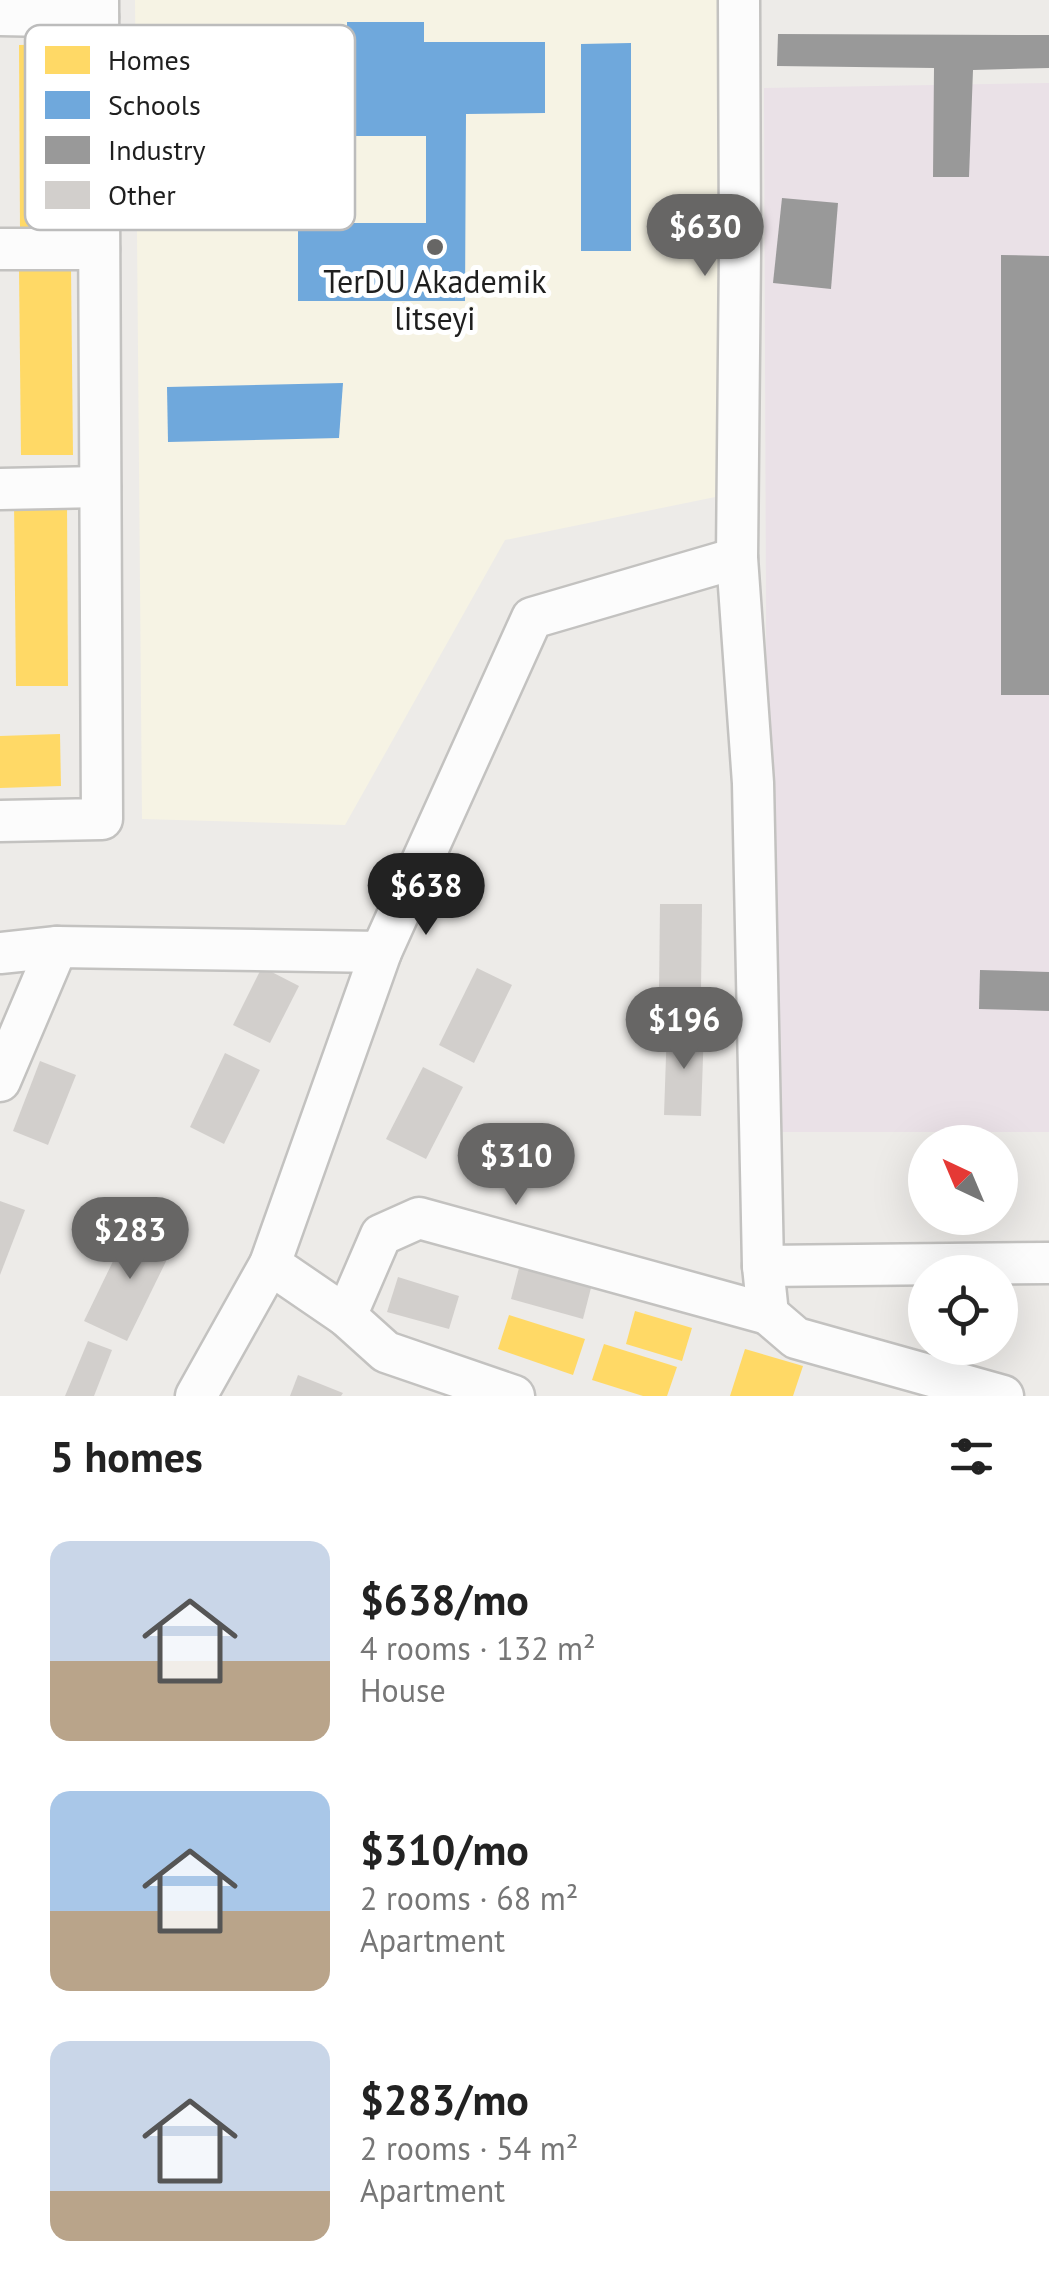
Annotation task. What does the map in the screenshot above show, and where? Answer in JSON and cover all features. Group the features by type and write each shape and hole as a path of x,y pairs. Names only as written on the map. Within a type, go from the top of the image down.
{"street":[{"path":"739,0 737,558 752,783 763,1266 768,1314"},
{"path":"0,15 98,8"},
{"path":"0,821 102,819 99,230"},
{"path":"0,250 99,249"},
{"path":"0,489 100,487"},
{"path":"196,1396 270,1264 381,952 532,618 737,558"},
{"path":"0,953 57,948 381,952"},
{"path":"0,1080 57,948"},
{"path":"346,1316 382,1235 419,1218 768,1314 796,1338 1003,1396"},
{"path":"763,1266 1049,1263"},
{"path":"270,1264 346,1316 386,1352 514,1396"}],"shaded area":[{"name":"TerDU Akademik litseyi","path":"135,0 735,0 730,494 505,540 345,825 142,819 137,230 355,230 355,25 135,25"},
{"path":"1049,83 1049,1132 1018,1132 1018,1125 908,1125 908,1132 768,1132 764,88"}],"building: Homes":[{"path":"19,45 25,45 25,230 20,230"},
{"path":"71,269 73,455 21,455 19,270"},
{"path":"14,501 67,501 68,686 16,686"},
{"path":"60,734 61,786 0,788 0,736"},
{"path":"635,1311 692,1328 682,1361 626,1344"},
{"path":"509,1315 585,1339 573,1375 498,1349"},
{"path":"604,1344 677,1367 667,1396 643,1396 592,1380"},
{"path":"745,1349 803,1366 793,1396 730,1396"}],"building: Schools":[{"path":"347,22 424,22 424,42 545,42 545,113 466,114 465,301 298,301 298,230 355,230 355,223 426,223 426,136 355,136 355,25"},
{"path":"631,43 631,251 581,251 581,44"},
{"path":"343,383 339,438 168,442 167,387"}],"building: Industry":[{"path":"778,34 1049,35 1049,68 973,70 969,177 933,177 934,68 777,66"},
{"path":"782,198 838,203 831,289 773,283"},
{"path":"1001,255 1049,256 1049,695 1001,695"},
{"path":"980,970 1049,972 1049,1011 979,1009"}],"building: Other":[{"path":"660,904 702,904 701,992 659,992"},
{"path":"262,967 299,986 270,1043 233,1025"},
{"path":"477,968 512,985 474,1063 439,1045"},
{"path":"667,1027 704,1028 701,1116 664,1115"},
{"path":"225,1053 260,1070 224,1144 190,1127"},
{"path":"40,1061 76,1075 48,1145 13,1131"},
{"path":"423,1067 463,1087 426,1159 386,1139"},
{"path":"0,1201 25,1210 0,1275"},
{"path":"132,1222 175,1243 127,1341 84,1321"},
{"path":"520,1264 592,1284 583,1319 511,1299"},
{"path":"398,1277 459,1296 449,1329 387,1312"},
{"path":"88,1341 112,1350 94,1396 65,1396"},
{"path":"298,1375 343,1393 290,1396"}],"place":[{"name":"TerDU Akademik litseyi","path":"435,247"}]}
